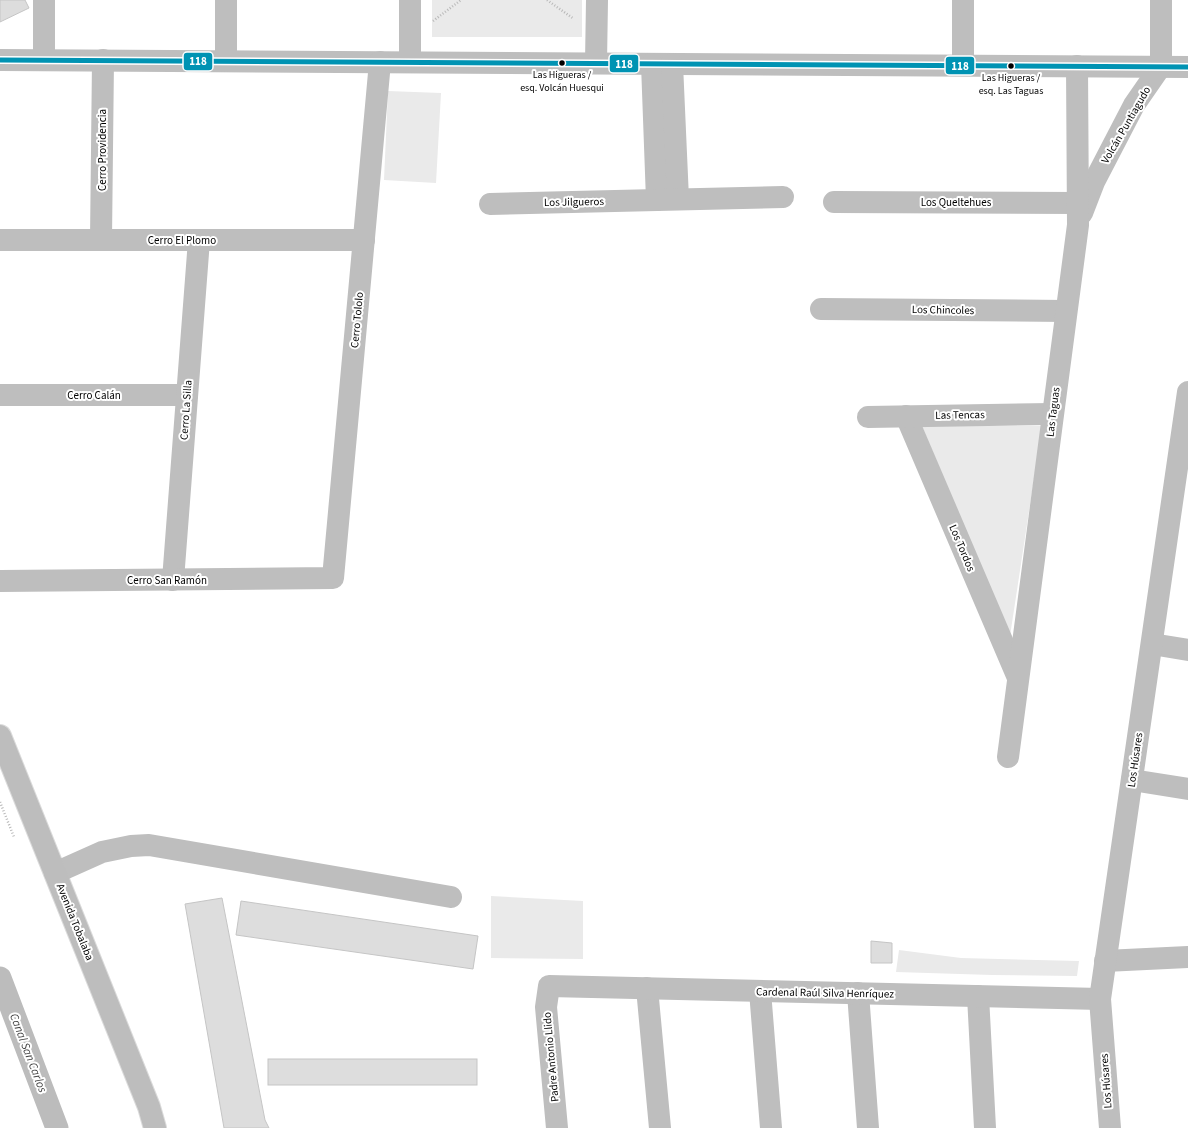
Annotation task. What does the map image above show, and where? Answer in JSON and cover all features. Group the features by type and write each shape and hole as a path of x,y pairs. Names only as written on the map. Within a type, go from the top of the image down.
{"main road":[{"name":"Avenida Tobalaba","path":"0,736 152,1118 162,1128"}],"street":[{"path":"44,0 44,60"},
{"path":"226,0 226,61"},
{"path":"410,0 410,62"},
{"path":"596,63 597,0"},
{"path":"963,0 963,65"},
{"path":"1161,0 1161,66"},
{"path":"0,60 1188,66"},
{"name":"Cerro Providencia","path":"101,239 103,60"},
{"name":"Cerro Tololo","path":"333,578 380,62"},
{"path":"662,64 667,200"},
{"name":"Las Taguas","path":"1008,757 1078,225 1077,66"},
{"name":"Volcán Puntiagudo","path":"1078,225 1094,182 1134,105 1161,66"},
{"name":"Los Jilgueros","path":"490,204 783,197"},
{"name":"Los Queltehues","path":"834,202 1078,203"},
{"name":"Cerro El Plomo","path":"0,240 364,240"},
{"name":"Cerro La Silla","path":"173,580 199,240"},
{"name":"Los Chincoles","path":"821,309 1066,311"},
{"name":"Los Húsares","path":"1110,1128 1100,999 1152,644 1180,510 1188,392"},
{"name":"Cerro Calán","path":"0,395 187,395"},
{"name":"Las Tencas","path":"868,417 1052,414"},
{"name":"Los Tordos","path":"906,416 1018,679"},
{"name":"Cerro San Ramón","path":"0,581 333,578"},
{"path":"1152,644 1188,650"},
{"path":"1132,780 1188,789"},
{"path":"55,873 108,850 148,845 451,897"},
{"path":"1105,961 1188,957"},
{"name":"Cardenal Raúl Silva Henríquez","path":"549,986 1100,999"},
{"name":"Padre Antonio Llido","path":"549,986 546,1007 557,1128"},
{"path":"647,988 660,1128"},
{"path":"760,991 771,1128"},
{"path":"858,993 868,1128"},
{"path":"978,996 985,1128"}],"path":[{"path":"410,33 416,33 461,0"},
{"path":"547,0 582,24 597,24"}],"shaded area":[{"path":"432,0 582,0 582,37 432,37"},
{"path":"388,91 441,93 436,183 384,180"},
{"path":"922,426 1042,426 1010,636"},
{"path":"491,896 583,901 583,959 491,958"},
{"path":"899,950 961,958 1079,961 1077,976 896,972"}],"building":[{"path":"0,0 25,0 29,8 0,22"},
{"path":"222,898 265,1120 269,1128 224,1128 185,904"},
{"path":"241,901 478,936 473,969 236,935"},
{"path":"871,941 892,943 892,963 871,963"},
{"path":"268,1059 477,1059 477,1085 268,1085"}],"waterway":[{"name":"Canal San Carlos","path":"0,978 57,1128"}],"transit line":[{"name":"118","path":"0,60 1188,67"}],"place":[{"name":"Las Higueras / esq. Volcán Huesqui","path":"562,63"},
{"name":"Las Higueras / esq. Las Taguas","path":"1011,66"}]}
